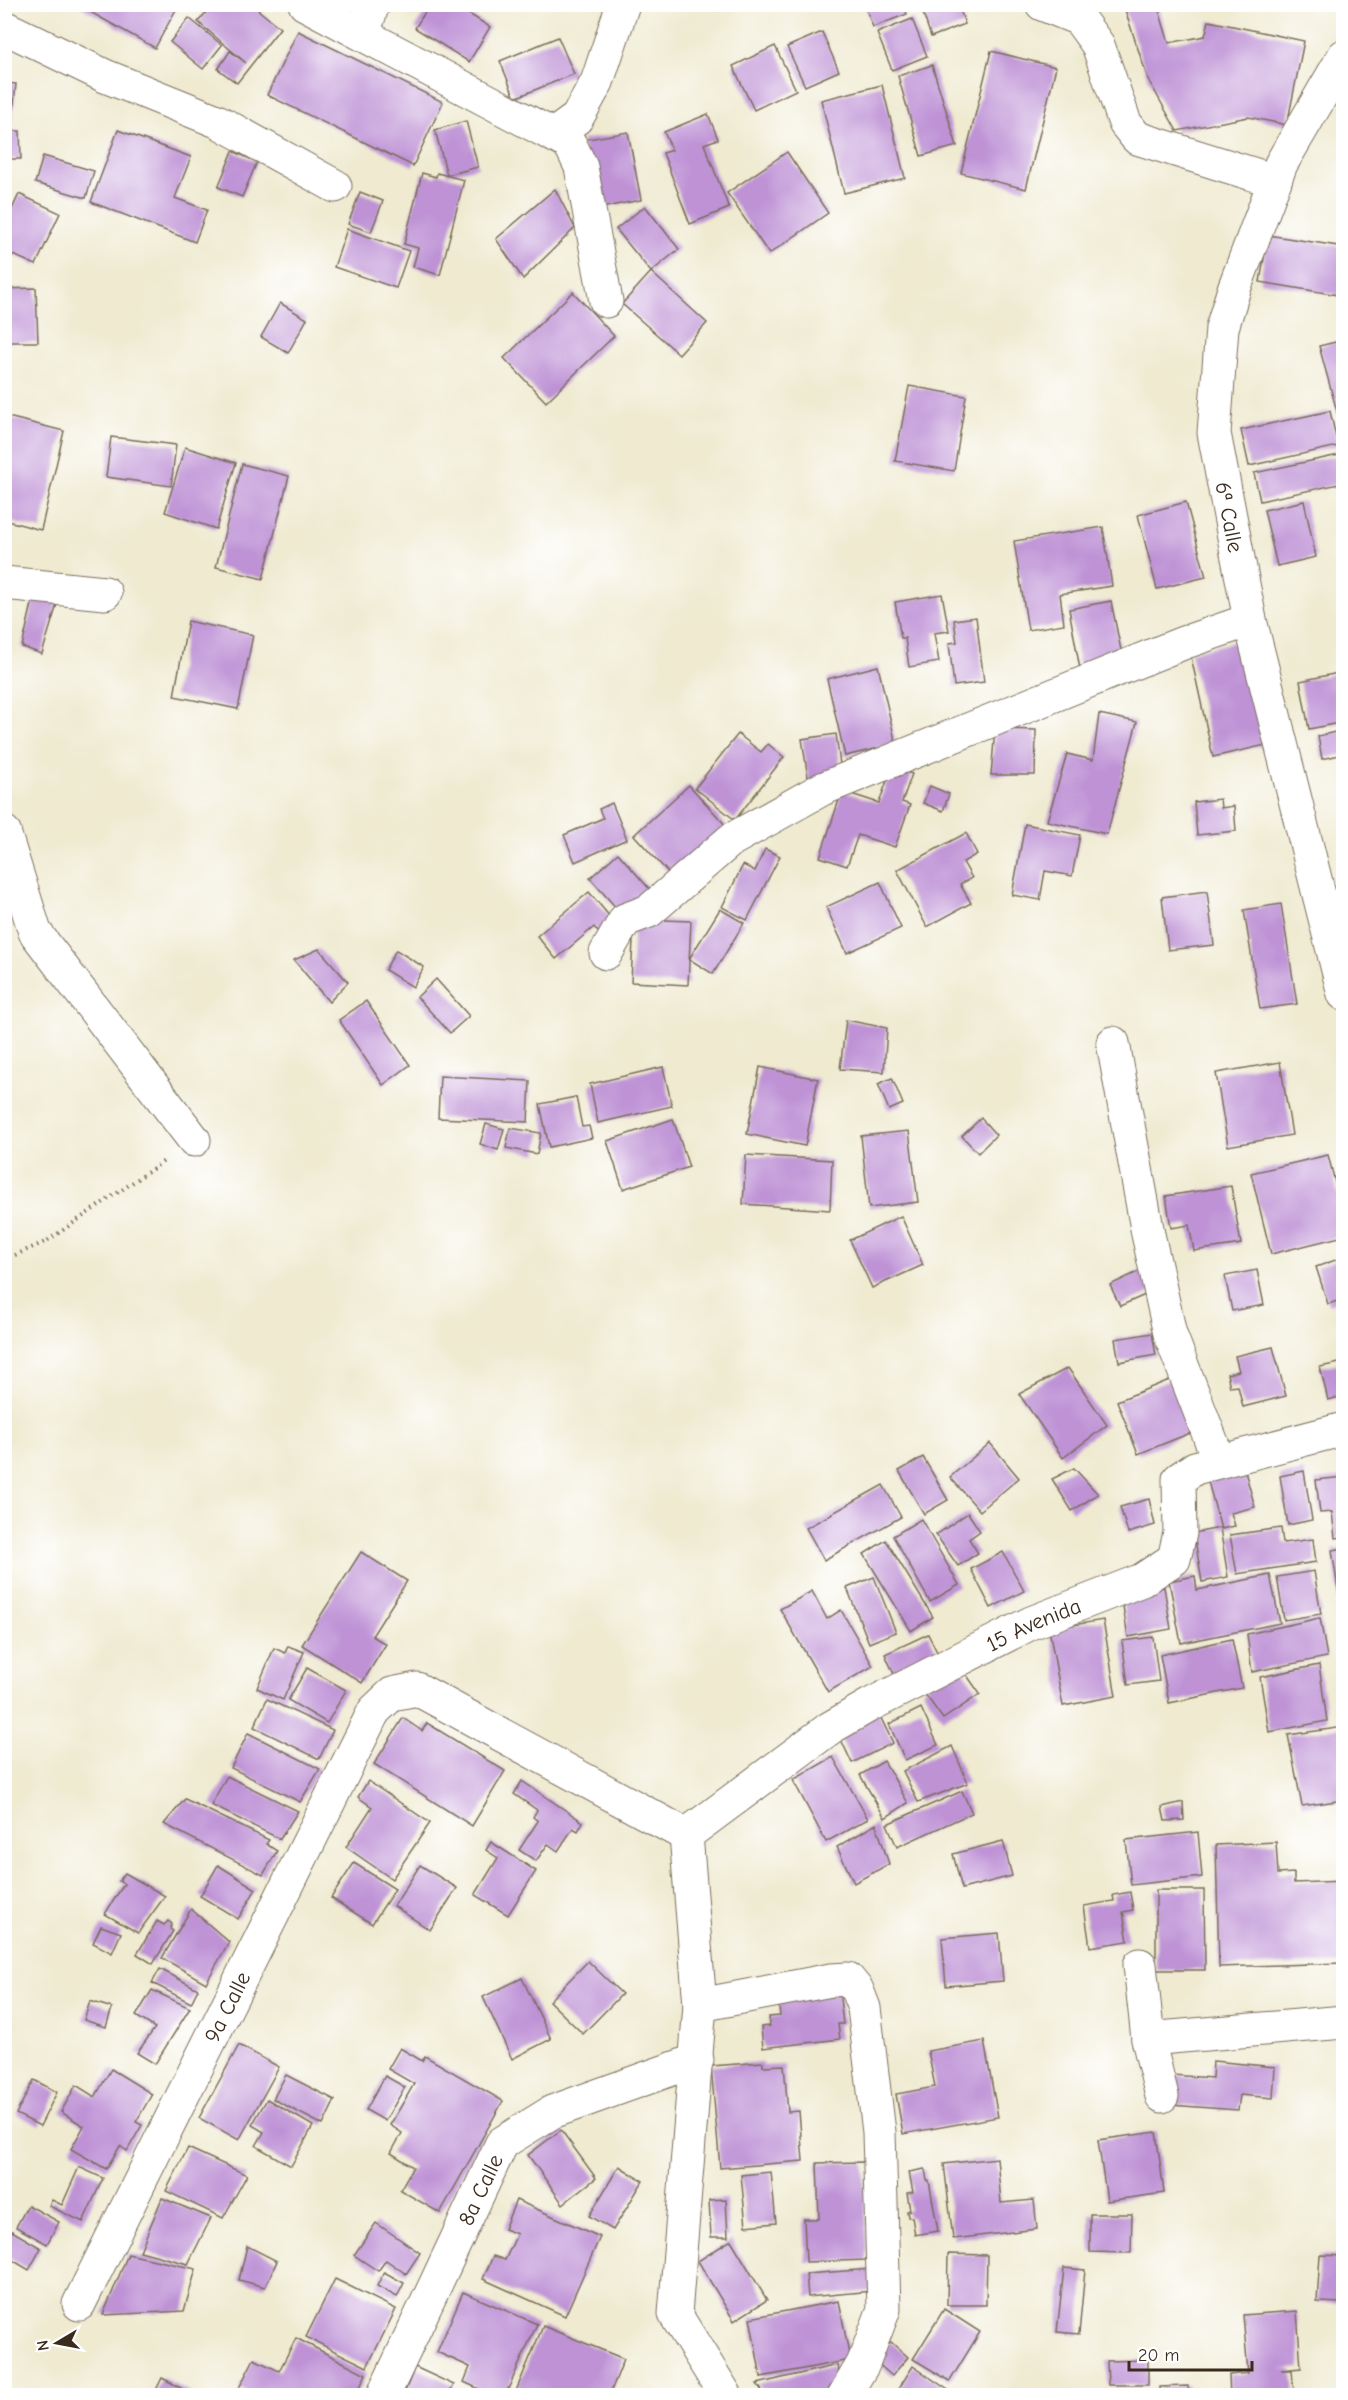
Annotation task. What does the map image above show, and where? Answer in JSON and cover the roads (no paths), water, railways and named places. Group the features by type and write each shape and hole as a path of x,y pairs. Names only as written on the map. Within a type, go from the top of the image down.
{"street":[{"path":"305,4 368,19 570,144 580,167 606,301"},
{"path":"555,134 577,118 597,82 623,4"},
{"path":"1042,4 1078,20 1098,45 1125,123 1137,138 1275,181"},
{"path":"4,27 105,76 217,121 335,186"},
{"name":"6ª Calle","path":"1344,56 1281,164 1222,328 1214,433 1250,620 1344,994"},
{"path":"4,583 105,593"},
{"path":"606,953 625,920 649,911 731,840 822,789 1183,643 1250,620"},
{"path":"4,832 35,932 194,1140"},
{"path":"1113,1042 1148,1234 1170,1334 1219,1461"},
{"name":"15 Avenida","path":"686,1835 830,1728 870,1705 1031,1623 1142,1580 1174,1559 1180,1533 1179,1479 1195,1468 1344,1429"},
{"name":"9a Calle","path":"79,2304 374,1711 392,1694 417,1689 686,1835"},
{"path":"686,1835 700,2005 675,2314 726,2396"},
{"path":"1140,1965 1148,2039 1162,2096"},
{"path":"700,2005 831,1980 848,1979 857,1990 864,2008 879,2132 884,2309 863,2364 844,2396"},
{"path":"1148,2039 1344,2022"},
{"name":"8a Calle","path":"383,2396 502,2143 552,2112 697,2060"}]}
